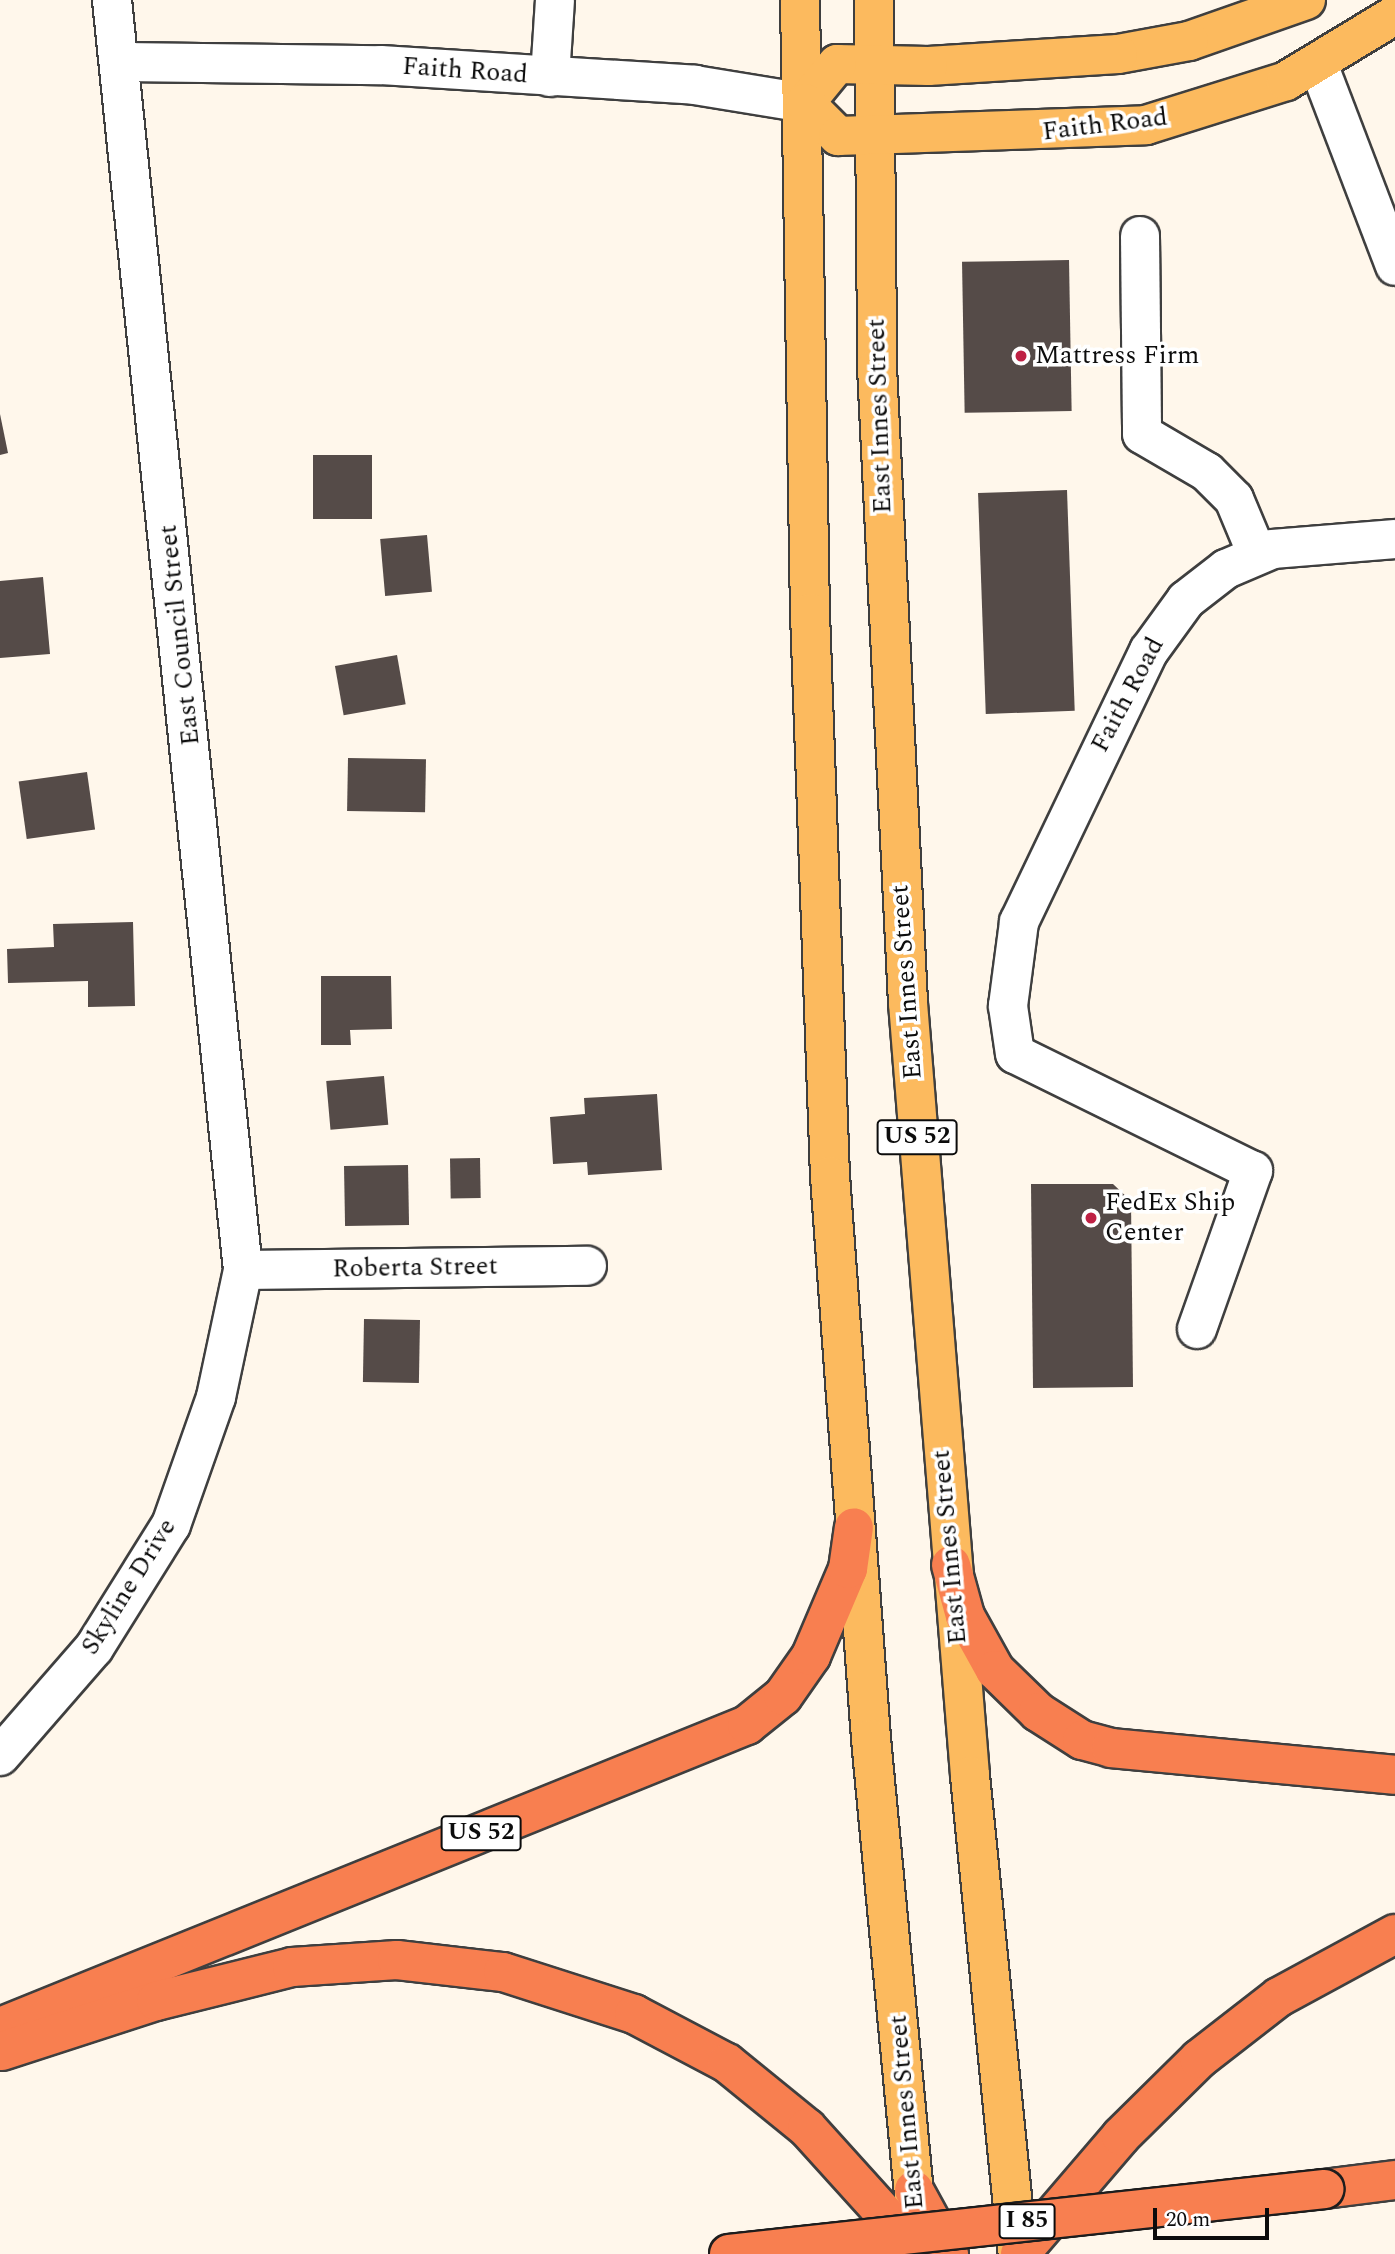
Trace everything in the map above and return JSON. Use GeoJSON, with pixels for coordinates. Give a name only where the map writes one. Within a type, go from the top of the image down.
{"type":"FeatureCollection","features":[{"type":"Feature","properties":{"kind":"highway","name":"US 52"},"geometry":{"type":"LineString","coordinates":[[0,2027],[747,1725],[783,1696],[811,1656],[848,1569],[854,1527]]}},
{"type":"Feature","properties":{"kind":"highway"},"geometry":{"type":"LineString","coordinates":[[951,1566],[965,1616],[996,1670],[1038,1712],[1082,1740],[1111,1748],[1395,1775]]}},
{"type":"Feature","properties":{"kind":"highway"},"geometry":{"type":"LineString","coordinates":[[1019,2254],[1121,2136],[1199,2059],[1279,1997],[1395,1934]]}},
{"type":"Feature","properties":{"kind":"highway"},"geometry":{"type":"LineString","coordinates":[[0,2052],[168,1997],[292,1967],[397,1960],[503,1972],[634,2014],[736,2070],[807,2128],[921,2254]]}},
{"type":"Feature","properties":{"kind":"highway","name":"I 85"},"geometry":{"type":"LineString","coordinates":[[729,2254],[1395,2180]]}},
{"type":"Feature","properties":{"kind":"highway"},"geometry":{"type":"LineString","coordinates":[[914,2190],[948,2254]]}},
{"type":"Feature","properties":{"kind":"highway","name":"US 52"},"geometry":{"type":"LineString","coordinates":[[996,2254],[1014,2205]]}},
{"type":"Feature","properties":{"kind":"main road","name":"East Innes Street"},"geometry":{"type":"LineString","coordinates":[[800,0],[805,103],[803,332],[820,965],[854,1527],[921,2254]]}},
{"type":"Feature","properties":{"kind":"main road","name":"East Innes Street"},"geometry":{"type":"LineString","coordinates":[[874,0],[873,138],[891,709],[951,1566],[1019,2254]]}},
{"type":"Feature","properties":{"kind":"main road"},"geometry":{"type":"LineString","coordinates":[[805,103],[837,64],[874,67],[1154,49],[1306,0]]}},
{"type":"Feature","properties":{"kind":"main road","name":"Faith Road"},"geometry":{"type":"LineString","coordinates":[[805,103],[838,136],[873,138],[1146,125],[1254,93],[1318,64],[1395,15]]}},
{"type":"Feature","properties":{"kind":"street","name":"East Council Street"},"geometry":{"type":"LineString","coordinates":[[112,0],[124,62],[243,1270]]}},
{"type":"Feature","properties":{"kind":"street"},"geometry":{"type":"LineString","coordinates":[[550,77],[555,0]]}},
{"type":"Feature","properties":{"kind":"street","name":"Faith Road"},"geometry":{"type":"LineString","coordinates":[[124,62],[315,62],[695,85],[805,103]]}},
{"type":"Feature","properties":{"kind":"street"},"geometry":{"type":"LineString","coordinates":[[1318,64],[1395,266]]}},
{"type":"Feature","properties":{"kind":"street"},"geometry":{"type":"LineString","coordinates":[[1140,236],[1142,434],[1208,472],[1234,499],[1257,554]]}},
{"type":"Feature","properties":{"kind":"street","name":"Faith Road"},"geometry":{"type":"LineString","coordinates":[[1197,1329],[1253,1171],[1015,1054],[1008,1006],[1012,953],[1027,900],[1153,644],[1196,590],[1257,554],[1311,541],[1395,539]]}},
{"type":"Feature","properties":{"kind":"street","name":"Roberta Street"},"geometry":{"type":"LineString","coordinates":[[243,1270],[587,1266]]}},
{"type":"Feature","properties":{"kind":"street","name":"Skyline Drive"},"geometry":{"type":"LineString","coordinates":[[0,1756],[94,1648],[171,1525],[216,1397],[243,1270]]}},
{"type":"Feature","properties":{"kind":"building"},"geometry":{"type":"Polygon","coordinates":[[[1069,260],[1072,411],[965,413],[962,262],[1069,260]]]}},
{"type":"Feature","properties":{"kind":"building"},"geometry":{"type":"Polygon","coordinates":[[[0,414],[8,453],[0,455],[0,414]]]}},
{"type":"Feature","properties":{"kind":"building"},"geometry":{"type":"Polygon","coordinates":[[[313,455],[372,455],[372,519],[313,519],[313,455]]]}},
{"type":"Feature","properties":{"kind":"building"},"geometry":{"type":"Polygon","coordinates":[[[1067,490],[1075,711],[986,714],[978,493],[1067,490]]]}},
{"type":"Feature","properties":{"kind":"building"},"geometry":{"type":"Polygon","coordinates":[[[427,535],[432,592],[385,596],[380,539],[427,535]]]}},
{"type":"Feature","properties":{"kind":"building"},"geometry":{"type":"Polygon","coordinates":[[[43,577],[50,654],[0,658],[0,581],[43,577]]]}},
{"type":"Feature","properties":{"kind":"building"},"geometry":{"type":"Polygon","coordinates":[[[397,655],[406,704],[344,715],[335,666],[397,655]]]}},
{"type":"Feature","properties":{"kind":"building"},"geometry":{"type":"Polygon","coordinates":[[[348,758],[426,759],[425,812],[347,811],[348,758]]]}},
{"type":"Feature","properties":{"kind":"building"},"geometry":{"type":"Polygon","coordinates":[[[87,772],[95,829],[27,839],[19,782],[87,772]]]}},
{"type":"Feature","properties":{"kind":"building"},"geometry":{"type":"Polygon","coordinates":[[[133,922],[135,1006],[88,1007],[88,981],[8,983],[7,949],[54,947],[53,924],[133,922]]]}},
{"type":"Feature","properties":{"kind":"building"},"geometry":{"type":"Polygon","coordinates":[[[321,976],[391,976],[392,1029],[350,1030],[351,1045],[321,1045],[321,976]]]}},
{"type":"Feature","properties":{"kind":"building"},"geometry":{"type":"Polygon","coordinates":[[[384,1076],[388,1125],[330,1130],[326,1081],[384,1076]]]}},
{"type":"Feature","properties":{"kind":"building"},"geometry":{"type":"Polygon","coordinates":[[[657,1094],[662,1170],[588,1175],[587,1162],[553,1164],[550,1117],[585,1114],[584,1098],[657,1094]]]}},
{"type":"Feature","properties":{"kind":"building"},"geometry":{"type":"Polygon","coordinates":[[[480,1158],[481,1198],[451,1199],[450,1159],[480,1158]]]}},
{"type":"Feature","properties":{"kind":"building"},"geometry":{"type":"Polygon","coordinates":[[[408,1165],[409,1225],[345,1226],[344,1166],[408,1165]]]}},
{"type":"Feature","properties":{"kind":"building"},"geometry":{"type":"Polygon","coordinates":[[[1031,1184],[1113,1184],[1131,1201],[1133,1387],[1033,1388],[1031,1184]]]}},
{"type":"Feature","properties":{"kind":"building"},"geometry":{"type":"Polygon","coordinates":[[[364,1319],[420,1320],[419,1383],[363,1382],[364,1319]]]}},
{"type":"Feature","properties":{"kind":"place","name":"Mattress Firm"},"geometry":{"type":"Point","coordinates":[1021,356]}},
{"type":"Feature","properties":{"kind":"place","name":"FedEx Ship Center"},"geometry":{"type":"Point","coordinates":[1091,1218]}}]}
